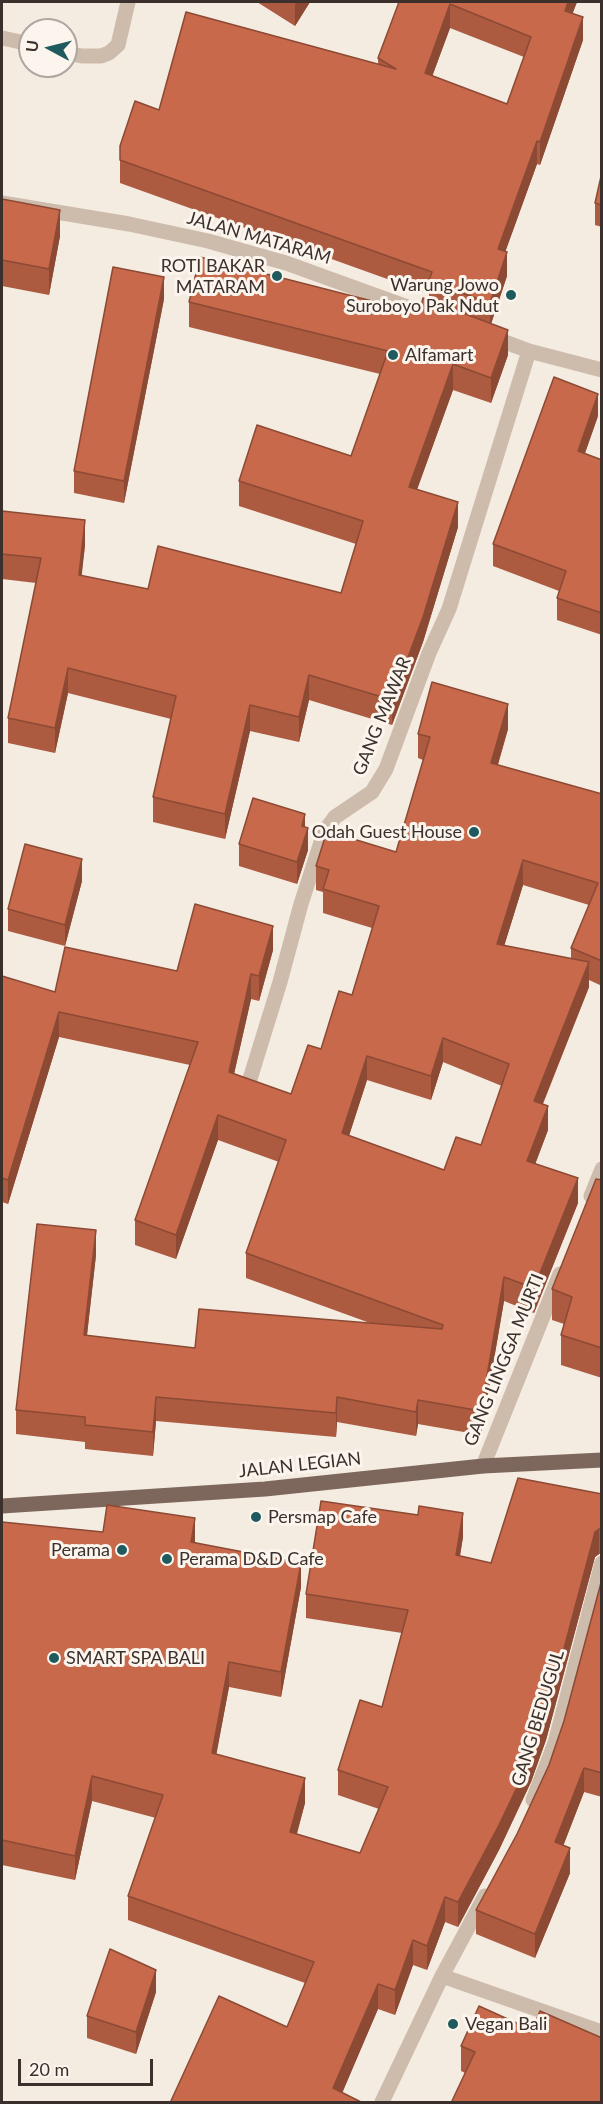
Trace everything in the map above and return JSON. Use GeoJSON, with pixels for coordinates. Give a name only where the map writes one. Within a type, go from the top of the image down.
{"type":"FeatureCollection","features":[{"type":"Feature","properties":{"kind":"main road","name":"JALAN LEGIAN"},"geometry":{"type":"LineString","coordinates":[[2,1506],[265,1490],[483,1466],[602,1460]]}},
{"type":"Feature","properties":{"kind":"street"},"geometry":{"type":"LineString","coordinates":[[78,54],[101,56],[109,53],[118,45],[128,2]]}},
{"type":"Feature","properties":{"kind":"street"},"geometry":{"type":"LineString","coordinates":[[2,38],[18,41]]}},
{"type":"Feature","properties":{"kind":"street","name":"JALAN MATARAM"},"geometry":{"type":"LineString","coordinates":[[2,203],[129,224],[208,241],[286,262],[452,323]]}},
{"type":"Feature","properties":{"kind":"street"},"geometry":{"type":"LineString","coordinates":[[474,331],[529,351],[602,370]]}},
{"type":"Feature","properties":{"kind":"street","name":"GANG MAWAR"},"geometry":{"type":"LineString","coordinates":[[250,1079],[324,834],[335,817],[372,792],[386,769],[429,653],[449,609],[529,351]]}},
{"type":"Feature","properties":{"kind":"street"},"geometry":{"type":"LineString","coordinates":[[584,1213],[602,1169]]}},
{"type":"Feature","properties":{"kind":"street","name":"GANG LINGGA MURTI"},"geometry":{"type":"LineString","coordinates":[[483,1466],[566,1257]]}},
{"type":"Feature","properties":{"kind":"street","name":"GANG BEDUGUL"},"geometry":{"type":"LineString","coordinates":[[526,1815],[540,1786],[555,1743],[602,1563]]}},
{"type":"Feature","properties":{"kind":"street"},"geometry":{"type":"LineString","coordinates":[[382,2103],[442,1976],[492,1884]]}},
{"type":"Feature","properties":{"kind":"street"},"geometry":{"type":"LineString","coordinates":[[442,1976],[602,2032]]}},
{"type":"Feature","properties":{"kind":"building"},"geometry":{"type":"Polygon","coordinates":[[[399,2],[568,2],[565,11],[583,17],[540,142],[537,141],[498,249],[507,252],[490,303],[429,281],[432,272],[120,160],[120,146],[135,101],[159,110],[186,12],[396,69],[378,58],[399,2]],[[450,4],[425,73],[507,104],[531,37],[450,4]]]}},
{"type":"Feature","properties":{"kind":"building"},"geometry":{"type":"Polygon","coordinates":[[[602,172],[602,205],[595,203],[602,172]]]}},
{"type":"Feature","properties":{"kind":"building"},"geometry":{"type":"Polygon","coordinates":[[[2,199],[60,210],[49,269],[2,260],[2,199]]]}},
{"type":"Feature","properties":{"kind":"building"},"geometry":{"type":"Polygon","coordinates":[[[200,257],[419,313],[423,298],[508,330],[491,378],[453,364],[409,487],[458,502],[423,617],[392,700],[309,675],[299,717],[250,705],[225,814],[153,797],[176,696],[68,668],[55,728],[8,718],[41,558],[2,554],[2,511],[85,520],[79,575],[148,589],[158,546],[341,593],[363,521],[239,481],[257,425],[351,456],[388,351],[189,302],[200,257]]]}},
{"type":"Feature","properties":{"kind":"building"},"geometry":{"type":"Polygon","coordinates":[[[113,267],[164,277],[124,481],[74,471],[113,267]]]}},
{"type":"Feature","properties":{"kind":"building"},"geometry":{"type":"Polygon","coordinates":[[[554,377],[598,394],[578,451],[602,460],[602,613],[557,598],[566,571],[493,544],[554,377]]]}},
{"type":"Feature","properties":{"kind":"building"},"geometry":{"type":"Polygon","coordinates":[[[432,682],[508,704],[491,763],[602,794],[602,961],[571,948],[598,883],[523,860],[497,944],[589,962],[534,1101],[548,1106],[527,1161],[578,1178],[534,1288],[504,1277],[481,1411],[418,1400],[416,1412],[337,1397],[336,1413],[156,1397],[153,1432],[85,1425],[85,1417],[16,1410],[37,1224],[96,1230],[84,1335],[195,1348],[199,1309],[442,1329],[443,1325],[246,1253],[286,1140],[218,1115],[176,1235],[135,1220],[198,1042],[59,1012],[8,1180],[2,1178],[2,976],[55,992],[65,947],[177,971],[195,904],[273,926],[259,976],[251,974],[229,1072],[291,1094],[308,1045],[321,1049],[339,991],[352,995],[379,906],[323,889],[329,870],[316,866],[327,831],[396,852],[430,737],[418,734],[432,682]],[[443,1038],[431,1076],[367,1056],[342,1133],[444,1170],[456,1137],[481,1145],[509,1064],[443,1038]]]}},
{"type":"Feature","properties":{"kind":"building"},"geometry":{"type":"Polygon","coordinates":[[[253,798],[305,814],[302,826],[308,828],[297,862],[239,844],[253,798]]]}},
{"type":"Feature","properties":{"kind":"building"},"geometry":{"type":"Polygon","coordinates":[[[25,844],[82,859],[65,925],[8,909],[25,844]]]}},
{"type":"Feature","properties":{"kind":"building"},"geometry":{"type":"Polygon","coordinates":[[[596,1179],[602,1180],[602,1348],[561,1335],[572,1297],[552,1289],[596,1179]]]}},
{"type":"Feature","properties":{"kind":"building"},"geometry":{"type":"Polygon","coordinates":[[[518,1478],[602,1494],[602,1529],[595,1532],[546,1716],[531,1758],[499,1825],[458,1902],[445,1897],[427,1946],[413,1940],[395,1990],[378,1984],[333,2088],[363,2103],[170,2103],[219,1996],[287,2027],[314,1962],[128,1896],[163,1795],[92,1776],[75,1856],[2,1840],[2,1522],[103,1532],[107,1505],[195,1518],[191,1542],[301,1563],[281,1672],[229,1662],[212,1753],[305,1778],[290,1832],[360,1853],[388,1787],[338,1770],[360,1700],[382,1707],[408,1610],[306,1594],[321,1501],[418,1515],[419,1506],[463,1513],[456,1555],[491,1563],[518,1478]]]}},
{"type":"Feature","properties":{"kind":"building"},"geometry":{"type":"Polygon","coordinates":[[[602,1579],[602,1773],[584,1768],[555,1842],[570,1848],[535,1934],[476,1910],[517,1834],[549,1765],[564,1721],[602,1579]]]}},
{"type":"Feature","properties":{"kind":"building"},"geometry":{"type":"Polygon","coordinates":[[[110,1949],[156,1970],[136,2032],[87,2016],[110,1949]]]}},
{"type":"Feature","properties":{"kind":"building"},"geometry":{"type":"Polygon","coordinates":[[[479,2006],[532,2030],[540,2011],[602,2038],[602,2103],[451,2103],[475,2052],[461,2046],[479,2006]]]}},
{"type":"Feature","properties":{"kind":"place","name":"ROTI BAKAR MATARAM"},"geometry":{"type":"Point","coordinates":[277,276]}},
{"type":"Feature","properties":{"kind":"place","name":"Warung Jowo Suroboyo Pak Ndut"},"geometry":{"type":"Point","coordinates":[511,295]}},
{"type":"Feature","properties":{"kind":"place","name":"Alfamart"},"geometry":{"type":"Point","coordinates":[393,355]}},
{"type":"Feature","properties":{"kind":"place","name":"Odah Guest House"},"geometry":{"type":"Point","coordinates":[474,832]}},
{"type":"Feature","properties":{"kind":"place","name":"Persmap Cafe"},"geometry":{"type":"Point","coordinates":[256,1517]}},
{"type":"Feature","properties":{"kind":"place","name":"Perama"},"geometry":{"type":"Point","coordinates":[122,1550]}},
{"type":"Feature","properties":{"kind":"place","name":"Perama D&D Cafe"},"geometry":{"type":"Point","coordinates":[167,1559]}},
{"type":"Feature","properties":{"kind":"place","name":"SMART SPA BALI"},"geometry":{"type":"Point","coordinates":[54,1658]}},
{"type":"Feature","properties":{"kind":"place","name":"Vegan Bali"},"geometry":{"type":"Point","coordinates":[453,2024]}}]}
